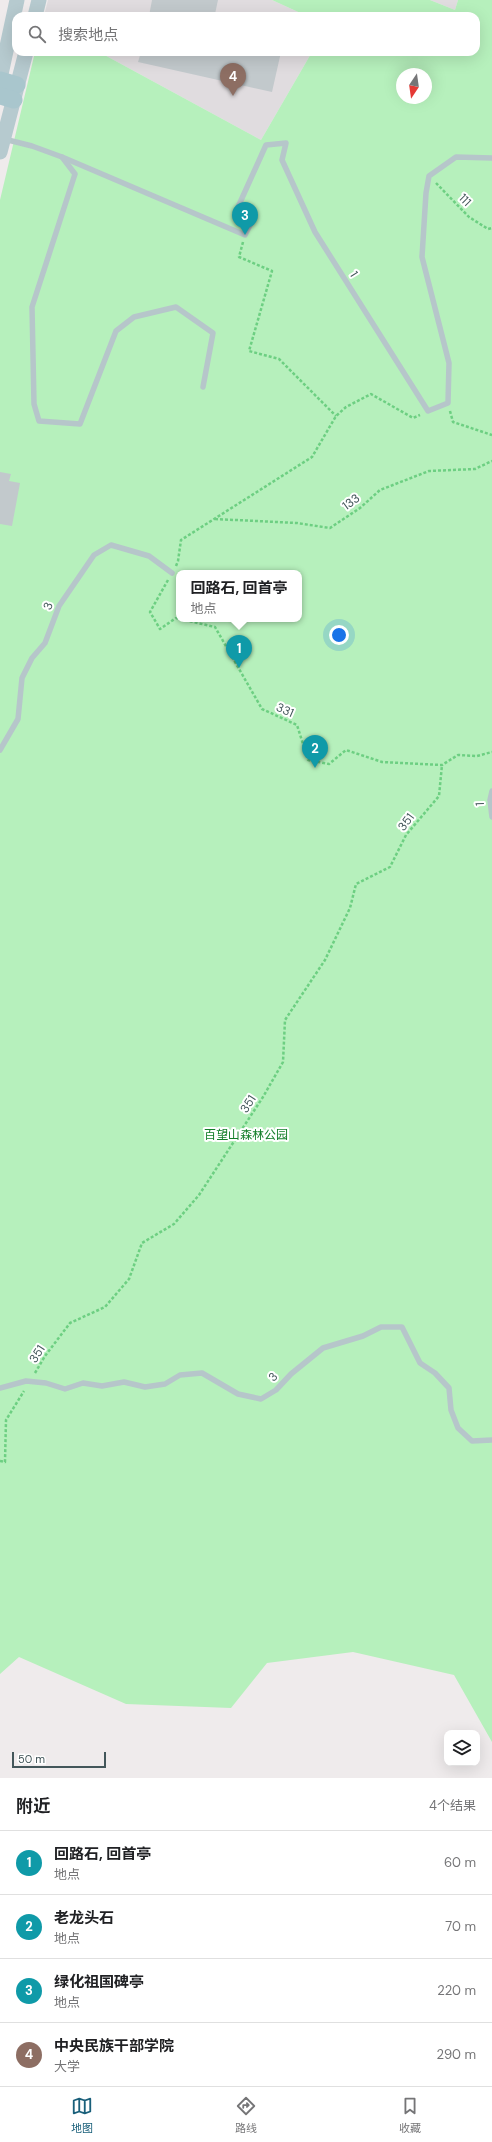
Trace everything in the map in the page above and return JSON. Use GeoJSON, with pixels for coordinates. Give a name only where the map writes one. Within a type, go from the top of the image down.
{"type":"FeatureCollection","features":[{"type":"Feature","properties":{"kind":"main road"},"geometry":{"type":"LineString","coordinates":[[14,12],[17,0]]}},
{"type":"Feature","properties":{"kind":"main road"},"geometry":{"type":"LineString","coordinates":[[36,12],[39,0]]}},
{"type":"Feature","properties":{"kind":"main road"},"geometry":{"type":"LineString","coordinates":[[10,94],[0,80],[12,24]]}},
{"type":"Feature","properties":{"kind":"main road"},"geometry":{"type":"LineString","coordinates":[[2,145],[10,94],[24,56]]}},
{"type":"Feature","properties":{"kind":"lane","name":"1"},"geometry":{"type":"LineString","coordinates":[[245,235],[254,217],[238,207],[266,146],[286,143],[282,160],[315,232],[428,411]]}},
{"type":"Feature","properties":{"kind":"lane"},"geometry":{"type":"LineString","coordinates":[[2,145],[32,146],[62,157],[245,235]]}},
{"type":"Feature","properties":{"kind":"lane"},"geometry":{"type":"LineString","coordinates":[[62,157],[75,174],[32,307],[34,404],[39,421],[80,424],[116,330],[134,317],[176,307],[213,333],[203,387]]}},
{"type":"Feature","properties":{"kind":"lane"},"geometry":{"type":"LineString","coordinates":[[428,411],[448,403],[450,363],[422,256],[426,193],[429,176],[456,158],[492,158]]}},
{"type":"Feature","properties":{"kind":"lane","name":"3"},"geometry":{"type":"LineString","coordinates":[[0,750],[18,719],[22,678],[32,658],[45,643],[59,606],[94,555],[111,545],[149,556],[172,573]]}},
{"type":"Feature","properties":{"kind":"lane","name":"1"},"geometry":{"type":"LineString","coordinates":[[492,790],[490,800],[492,817]]}},
{"type":"Feature","properties":{"kind":"lane","name":"3"},"geometry":{"type":"LineString","coordinates":[[0,1388],[30,1382],[46,1383],[65,1389],[83,1383],[102,1386],[124,1382],[145,1387],[165,1384],[180,1375],[202,1373],[238,1394],[261,1399],[276,1390],[291,1374],[323,1348],[363,1336],[381,1327],[402,1326],[420,1363],[435,1373],[449,1388],[451,1410],[458,1428],[472,1441],[492,1440]]}},
{"type":"Feature","properties":{"kind":"path","name":"111"},"geometry":{"type":"LineString","coordinates":[[429,176],[469,217],[488,229],[492,228]]}},
{"type":"Feature","properties":{"kind":"path"},"geometry":{"type":"LineString","coordinates":[[245,235],[239,257],[272,270],[249,352],[279,359],[336,416]]}},
{"type":"Feature","properties":{"kind":"path"},"geometry":{"type":"LineString","coordinates":[[172,573],[178,561],[180,540],[312,456],[336,416],[346,407],[371,394],[413,418],[428,411]]}},
{"type":"Feature","properties":{"kind":"path"},"geometry":{"type":"LineString","coordinates":[[448,403],[454,422],[492,435]]}},
{"type":"Feature","properties":{"kind":"path","name":"133"},"geometry":{"type":"LineString","coordinates":[[215,518],[330,528],[360,508],[380,490],[429,471],[475,469],[492,461]]}},
{"type":"Feature","properties":{"kind":"path","name":"331"},"geometry":{"type":"LineString","coordinates":[[172,573],[150,612],[160,629],[176,618]]}},
{"type":"Feature","properties":{"kind":"path","name":"331"},"geometry":{"type":"LineString","coordinates":[[192,622],[215,627],[262,710],[297,725],[308,760],[329,764],[346,750],[382,762],[442,765]]}},
{"type":"Feature","properties":{"kind":"path"},"geometry":{"type":"LineString","coordinates":[[442,765],[458,755],[477,756],[492,752]]}},
{"type":"Feature","properties":{"kind":"path","name":"351"},"geometry":{"type":"LineString","coordinates":[[0,1461],[5,1462],[6,1420],[45,1356],[70,1323],[105,1307],[129,1279],[142,1243],[174,1224],[199,1195],[262,1097],[283,1062],[284,1020],[325,960],[350,908],[356,884],[390,867],[406,834],[439,796],[442,765]]}},
{"type":"Feature","properties":{"kind":"shaded area"},"geometry":{"type":"Polygon","coordinates":[[[48,0],[272,0],[298,12],[45,12],[48,0]]]}},
{"type":"Feature","properties":{"kind":"shaded area"},"geometry":{"type":"Polygon","coordinates":[[[430,0],[458,0],[455,10],[430,0]]]}},
{"type":"Feature","properties":{"kind":"shaded area"},"geometry":{"type":"Polygon","coordinates":[[[106,56],[310,56],[261,140],[106,56]]]}},
{"type":"Feature","properties":{"kind":"green space","name":"百望山森林公园"},"geometry":{"type":"Polygon","coordinates":[[[272,0],[430,0],[455,10],[458,0],[492,0],[492,1742],[454,1675],[353,1652],[267,1663],[231,1708],[126,1704],[19,1657],[0,1674],[0,200],[34,56],[106,56],[261,140],[310,56],[480,56],[480,12],[298,12],[272,0]]]}},
{"type":"Feature","properties":{"kind":"building"},"geometry":{"type":"Polygon","coordinates":[[[152,0],[218,0],[215,12],[150,12],[152,0]]]}},
{"type":"Feature","properties":{"kind":"building"},"geometry":{"type":"Polygon","coordinates":[[[140,56],[280,56],[272,92],[138,62],[140,56]]]}},
{"type":"Feature","properties":{"kind":"building"},"geometry":{"type":"Polygon","coordinates":[[[0,472],[11,474],[9,481],[20,483],[12,526],[0,524],[0,472]]]}},
{"type":"Feature","properties":{"kind":"place","name":"中央民族干部学院"},"geometry":{"type":"Point","coordinates":[233,96]}},
{"type":"Feature","properties":{"kind":"place","name":"绿化祖国碑亭"},"geometry":{"type":"Point","coordinates":[245,235]}},
{"type":"Feature","properties":{"kind":"place","name":"回路石, 回首亭"},"geometry":{"type":"Point","coordinates":[239,668]}},
{"type":"Feature","properties":{"kind":"place","name":"老龙头石"},"geometry":{"type":"Point","coordinates":[315,768]}}]}
